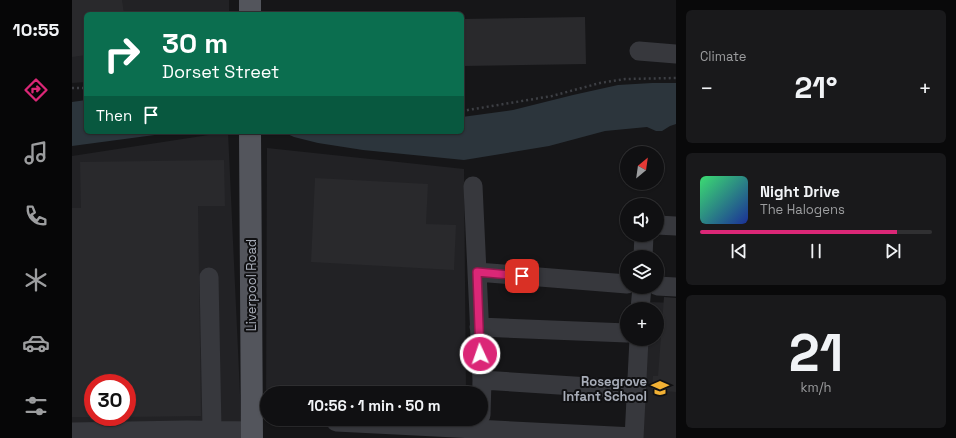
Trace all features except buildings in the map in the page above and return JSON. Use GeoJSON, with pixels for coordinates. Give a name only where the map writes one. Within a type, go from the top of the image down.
{"type":"FeatureCollection","features":[{"type":"Feature","properties":{"kind":"main road"},"geometry":{"type":"LineString","coordinates":[[250,0],[250,12]]}},
{"type":"Feature","properties":{"kind":"main road","name":"Liverpool Road"},"geometry":{"type":"LineString","coordinates":[[250,139],[252,434]]}},
{"type":"Feature","properties":{"kind":"street"},"geometry":{"type":"LineString","coordinates":[[639,51],[676,54]]}},
{"type":"Feature","properties":{"kind":"street"},"geometry":{"type":"LineString","coordinates":[[473,186],[482,386]]}},
{"type":"Feature","properties":{"kind":"street"},"geometry":{"type":"LineString","coordinates":[[664,226],[676,226]]}},
{"type":"Feature","properties":{"kind":"street"},"geometry":{"type":"LineString","coordinates":[[477,272],[620,283]]}},
{"type":"Feature","properties":{"kind":"street"},"geometry":{"type":"LineString","coordinates":[[209,277],[212,430]]}},
{"type":"Feature","properties":{"kind":"street"},"geometry":{"type":"LineString","coordinates":[[664,286],[676,287]]}},
{"type":"Feature","properties":{"kind":"street"},"geometry":{"type":"LineString","coordinates":[[479,327],[620,333]]}},
{"type":"Feature","properties":{"kind":"street"},"geometry":{"type":"LineString","coordinates":[[488,426],[634,438],[639,346]]}},
{"type":"Feature","properties":{"kind":"street"},"geometry":{"type":"LineString","coordinates":[[482,380],[636,390]]}},
{"type":"Feature","properties":{"kind":"street"},"geometry":{"type":"LineString","coordinates":[[72,432],[212,430],[252,434]]}},
{"type":"Feature","properties":{"kind":"path"},"geometry":{"type":"LineString","coordinates":[[464,111],[552,96],[600,83],[625,79],[676,78]]}},
{"type":"Feature","properties":{"kind":"path"},"geometry":{"type":"LineString","coordinates":[[72,88],[84,88]]}},
{"type":"Feature","properties":{"kind":"shaded area"},"geometry":{"type":"Polygon","coordinates":[[[72,0],[229,0],[229,12],[84,12],[84,82],[72,83],[72,0]]]}},
{"type":"Feature","properties":{"kind":"shaded area"},"geometry":{"type":"Polygon","coordinates":[[[676,83],[676,124],[662,131],[656,131],[647,127],[605,131],[549,146],[464,160],[363,150],[318,143],[287,134],[464,134],[464,117],[513,110],[618,85],[676,83]]]}},
{"type":"Feature","properties":{"kind":"shaded area"},"geometry":{"type":"Polygon","coordinates":[[[84,100],[84,134],[162,134],[72,146],[72,102],[84,100]]]}},
{"type":"Feature","properties":{"kind":"shaded area"},"geometry":{"type":"Polygon","coordinates":[[[215,134],[228,134],[241,438],[72,438],[72,156],[215,134]]]}},
{"type":"Feature","properties":{"kind":"shaded area"},"geometry":{"type":"Polygon","coordinates":[[[267,148],[464,169],[466,386],[266,386],[267,148]]]}},
{"type":"Feature","properties":{"kind":"shaded area","name":"Rosegrove Infant School"},"geometry":{"type":"Polygon","coordinates":[[[664,303],[676,303],[676,438],[642,438],[647,346],[664,346],[664,303]]]}},
{"type":"Feature","properties":{"kind":"place","name":"Rosegrove Infant School"},"geometry":{"type":"Point","coordinates":[660,388]}},
{"type":"Feature","properties":{"kind":"route"},"geometry":{"type":"LineString","coordinates":[[480,354],[477,272],[522,276]]}}]}
